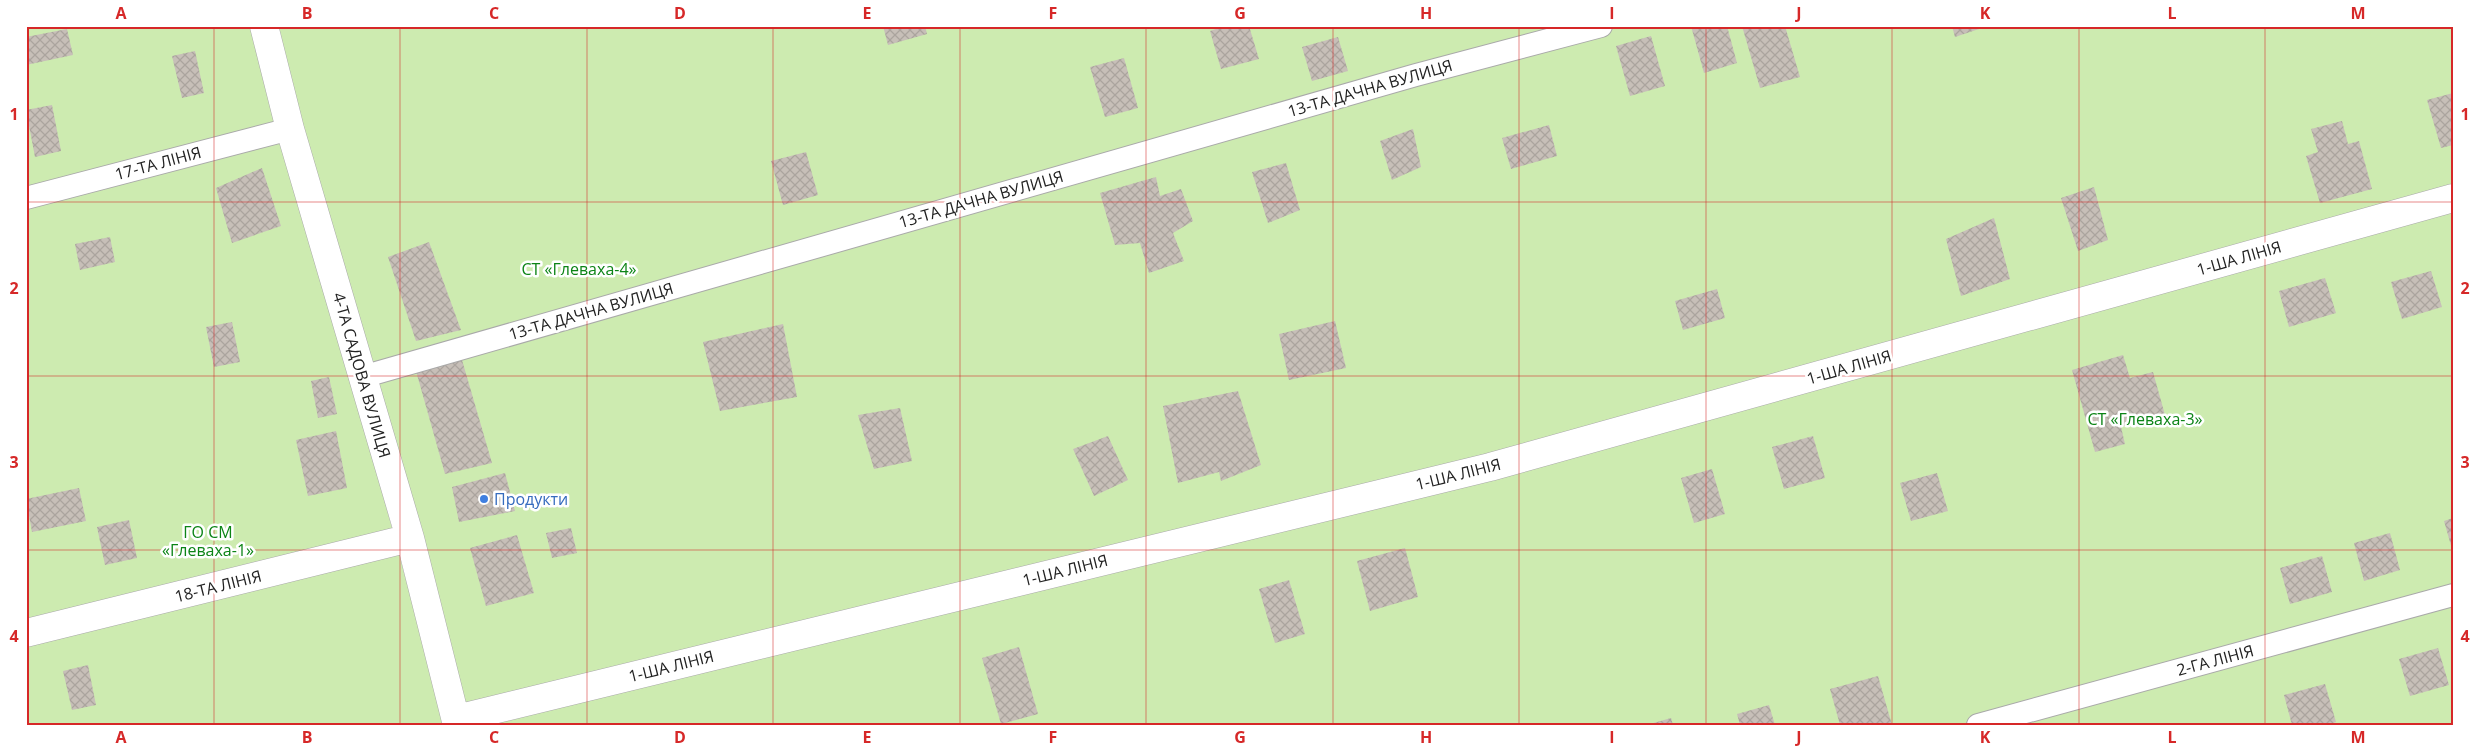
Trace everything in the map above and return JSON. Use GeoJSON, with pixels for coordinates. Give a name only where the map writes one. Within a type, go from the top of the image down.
{"type":"FeatureCollection","features":[{"type":"Feature","properties":{"kind":"street","name":"4-ТА САДОВА ВУЛИЦЯ"},"geometry":{"type":"LineString","coordinates":[[264,26],[290,129],[410,538],[456,722]]}},
{"type":"Feature","properties":{"kind":"street","name":"1-ША ЛІНІЯ"},"geometry":{"type":"LineString","coordinates":[[456,722],[1490,467],[2453,198]]}},
{"type":"Feature","properties":{"kind":"street","name":"18-ТА ЛІНІЯ"},"geometry":{"type":"LineString","coordinates":[[26,633],[410,538]]}},
{"type":"Feature","properties":{"kind":"lane","name":"13-ТА ДАЧНА ВУЛИЦЯ"},"geometry":{"type":"LineString","coordinates":[[362,376],[1416,75],[1601,26]]}},
{"type":"Feature","properties":{"kind":"lane","name":"17-ТА ЛІНІЯ"},"geometry":{"type":"LineString","coordinates":[[26,198],[290,129]]}},
{"type":"Feature","properties":{"kind":"lane","name":"2-ГА ЛІНІЯ"},"geometry":{"type":"LineString","coordinates":[[1978,725],[2453,596]]}},
{"type":"Feature","properties":{"kind":"green space","name":"ГО СМ «Глеваха-1»"},"geometry":{"type":"Polygon","coordinates":[[[26,26],[257,26],[445,725],[26,725],[26,26]]]}},
{"type":"Feature","properties":{"kind":"green space","name":"СТ «Глеваха-3»"},"geometry":{"type":"Polygon","coordinates":[[[264,26],[2453,26],[2453,725],[449,725],[264,26]]]}},
{"type":"Feature","properties":{"kind":"building"},"geometry":{"type":"Polygon","coordinates":[[[883,26],[925,26],[927,34],[888,45],[883,26]]]}},
{"type":"Feature","properties":{"kind":"building"},"geometry":{"type":"Polygon","coordinates":[[[1225,26],[1249,26],[1259,59],[1221,69],[1210,31],[1225,26]]]}},
{"type":"Feature","properties":{"kind":"building"},"geometry":{"type":"Polygon","coordinates":[[[1691,26],[1727,26],[1737,63],[1704,73],[1691,26]]]}},
{"type":"Feature","properties":{"kind":"building"},"geometry":{"type":"Polygon","coordinates":[[[1742,26],[1785,26],[1800,77],[1760,88],[1742,26]]]}},
{"type":"Feature","properties":{"kind":"building"},"geometry":{"type":"Polygon","coordinates":[[[1952,26],[1985,26],[1985,27],[1955,37],[1952,26]]]}},
{"type":"Feature","properties":{"kind":"building"},"geometry":{"type":"Polygon","coordinates":[[[67,29],[73,55],[26,65],[26,37],[67,29]]]}},
{"type":"Feature","properties":{"kind":"building"},"geometry":{"type":"Polygon","coordinates":[[[1651,36],[1665,86],[1630,96],[1616,46],[1651,36]]]}},
{"type":"Feature","properties":{"kind":"building"},"geometry":{"type":"Polygon","coordinates":[[[1338,37],[1348,71],[1312,81],[1302,47],[1338,37]]]}},
{"type":"Feature","properties":{"kind":"building"},"geometry":{"type":"Polygon","coordinates":[[[195,51],[204,93],[182,98],[172,56],[195,51]]]}},
{"type":"Feature","properties":{"kind":"building"},"geometry":{"type":"Polygon","coordinates":[[[1124,58],[1138,108],[1105,117],[1090,67],[1124,58]]]}},
{"type":"Feature","properties":{"kind":"building"},"geometry":{"type":"Polygon","coordinates":[[[2453,93],[2453,145],[2441,148],[2427,100],[2453,93]]]}},
{"type":"Feature","properties":{"kind":"building"},"geometry":{"type":"Polygon","coordinates":[[[52,105],[61,151],[35,157],[26,110],[52,105]]]}},
{"type":"Feature","properties":{"kind":"building"},"geometry":{"type":"Polygon","coordinates":[[[2342,121],[2348,144],[2359,141],[2372,189],[2320,203],[2306,156],[2318,152],[2311,129],[2342,121]]]}},
{"type":"Feature","properties":{"kind":"building"},"geometry":{"type":"Polygon","coordinates":[[[1549,125],[1557,156],[1511,169],[1502,138],[1549,125]]]}},
{"type":"Feature","properties":{"kind":"building"},"geometry":{"type":"Polygon","coordinates":[[[1413,129],[1421,167],[1392,180],[1380,141],[1413,129]]]}},
{"type":"Feature","properties":{"kind":"building"},"geometry":{"type":"Polygon","coordinates":[[[806,152],[818,195],[783,205],[771,161],[806,152]]]}},
{"type":"Feature","properties":{"kind":"building"},"geometry":{"type":"Polygon","coordinates":[[[1286,163],[1300,210],[1268,223],[1252,172],[1286,163]]]}},
{"type":"Feature","properties":{"kind":"building"},"geometry":{"type":"Polygon","coordinates":[[[262,168],[281,226],[232,243],[216,188],[262,168]]]}},
{"type":"Feature","properties":{"kind":"building"},"geometry":{"type":"Polygon","coordinates":[[[1156,177],[1160,196],[1181,189],[1193,221],[1173,233],[1184,261],[1149,273],[1140,243],[1115,245],[1100,193],[1156,177]]]}},
{"type":"Feature","properties":{"kind":"building"},"geometry":{"type":"Polygon","coordinates":[[[2094,187],[2108,240],[2078,251],[2061,198],[2094,187]]]}},
{"type":"Feature","properties":{"kind":"building"},"geometry":{"type":"Polygon","coordinates":[[[1994,218],[2010,279],[1961,296],[1946,239],[1994,218]]]}},
{"type":"Feature","properties":{"kind":"building"},"geometry":{"type":"Polygon","coordinates":[[[110,237],[115,262],[80,270],[75,244],[110,237]]]}},
{"type":"Feature","properties":{"kind":"building"},"geometry":{"type":"Polygon","coordinates":[[[429,242],[461,330],[416,341],[388,257],[429,242]]]}},
{"type":"Feature","properties":{"kind":"building"},"geometry":{"type":"Polygon","coordinates":[[[2431,271],[2442,307],[2402,319],[2391,282],[2431,271]]]}},
{"type":"Feature","properties":{"kind":"building"},"geometry":{"type":"Polygon","coordinates":[[[2325,278],[2336,313],[2289,327],[2279,291],[2325,278]]]}},
{"type":"Feature","properties":{"kind":"building"},"geometry":{"type":"Polygon","coordinates":[[[1717,289],[1725,318],[1683,330],[1675,301],[1717,289]]]}},
{"type":"Feature","properties":{"kind":"building"},"geometry":{"type":"Polygon","coordinates":[[[1335,321],[1346,368],[1289,380],[1279,334],[1335,321]]]}},
{"type":"Feature","properties":{"kind":"building"},"geometry":{"type":"Polygon","coordinates":[[[232,322],[240,362],[214,367],[206,327],[232,322]]]}},
{"type":"Feature","properties":{"kind":"building"},"geometry":{"type":"Polygon","coordinates":[[[783,324],[797,397],[720,411],[703,342],[783,324]]]}},
{"type":"Feature","properties":{"kind":"building"},"geometry":{"type":"Polygon","coordinates":[[[2123,355],[2130,378],[2153,372],[2165,415],[2121,427],[2125,444],[2095,452],[2072,370],[2123,355]]]}},
{"type":"Feature","properties":{"kind":"building"},"geometry":{"type":"Polygon","coordinates":[[[462,360],[492,463],[445,474],[416,371],[462,360]]]}},
{"type":"Feature","properties":{"kind":"building"},"geometry":{"type":"Polygon","coordinates":[[[329,377],[337,414],[318,418],[311,381],[329,377]]]}},
{"type":"Feature","properties":{"kind":"building"},"geometry":{"type":"Polygon","coordinates":[[[1238,391],[1261,465],[1221,481],[1219,472],[1178,483],[1163,406],[1238,391]]]}},
{"type":"Feature","properties":{"kind":"building"},"geometry":{"type":"Polygon","coordinates":[[[900,408],[912,461],[874,469],[858,415],[900,408]]]}},
{"type":"Feature","properties":{"kind":"building"},"geometry":{"type":"Polygon","coordinates":[[[336,431],[347,488],[308,496],[296,440],[336,431]]]}},
{"type":"Feature","properties":{"kind":"building"},"geometry":{"type":"Polygon","coordinates":[[[1108,436],[1128,480],[1094,496],[1073,449],[1108,436]]]}},
{"type":"Feature","properties":{"kind":"building"},"geometry":{"type":"Polygon","coordinates":[[[1813,436],[1825,478],[1784,489],[1772,447],[1813,436]]]}},
{"type":"Feature","properties":{"kind":"building"},"geometry":{"type":"Polygon","coordinates":[[[1712,469],[1725,514],[1694,523],[1681,478],[1712,469]]]}},
{"type":"Feature","properties":{"kind":"building","name":"Продукти"},"geometry":{"type":"Polygon","coordinates":[[[505,473],[515,511],[459,522],[452,487],[505,473]]]}},
{"type":"Feature","properties":{"kind":"building"},"geometry":{"type":"Polygon","coordinates":[[[1937,473],[1948,511],[1911,521],[1900,483],[1937,473]]]}},
{"type":"Feature","properties":{"kind":"building"},"geometry":{"type":"Polygon","coordinates":[[[79,488],[86,521],[32,532],[26,499],[79,488]]]}},
{"type":"Feature","properties":{"kind":"building"},"geometry":{"type":"Polygon","coordinates":[[[2453,518],[2453,549],[2452,549],[2444,521],[2453,518]]]}},
{"type":"Feature","properties":{"kind":"building"},"geometry":{"type":"Polygon","coordinates":[[[129,520],[137,558],[105,565],[97,527],[129,520]]]}},
{"type":"Feature","properties":{"kind":"building"},"geometry":{"type":"Polygon","coordinates":[[[571,528],[577,553],[552,558],[546,533],[571,528]]]}},
{"type":"Feature","properties":{"kind":"building"},"geometry":{"type":"Polygon","coordinates":[[[2390,533],[2400,570],[2364,581],[2354,543],[2390,533]]]}},
{"type":"Feature","properties":{"kind":"building"},"geometry":{"type":"Polygon","coordinates":[[[517,535],[534,593],[486,606],[470,548],[517,535]]]}},
{"type":"Feature","properties":{"kind":"building"},"geometry":{"type":"Polygon","coordinates":[[[1405,548],[1418,597],[1370,611],[1357,561],[1405,548]]]}},
{"type":"Feature","properties":{"kind":"building"},"geometry":{"type":"Polygon","coordinates":[[[2322,556],[2332,592],[2290,604],[2280,568],[2322,556]]]}},
{"type":"Feature","properties":{"kind":"building"},"geometry":{"type":"Polygon","coordinates":[[[1289,580],[1305,634],[1275,643],[1259,589],[1289,580]]]}},
{"type":"Feature","properties":{"kind":"building"},"geometry":{"type":"Polygon","coordinates":[[[1019,647],[1038,714],[1001,724],[982,658],[1019,647]]]}},
{"type":"Feature","properties":{"kind":"building"},"geometry":{"type":"Polygon","coordinates":[[[2438,648],[2449,685],[2410,696],[2399,659],[2438,648]]]}},
{"type":"Feature","properties":{"kind":"building"},"geometry":{"type":"Polygon","coordinates":[[[88,665],[96,705],[72,710],[63,671],[88,665]]]}},
{"type":"Feature","properties":{"kind":"building"},"geometry":{"type":"Polygon","coordinates":[[[1878,676],[1892,725],[1840,725],[1830,689],[1878,676]]]}},
{"type":"Feature","properties":{"kind":"building"},"geometry":{"type":"Polygon","coordinates":[[[2325,684],[2336,722],[2327,725],[2292,725],[2284,695],[2325,684]]]}},
{"type":"Feature","properties":{"kind":"building"},"geometry":{"type":"Polygon","coordinates":[[[1769,705],[1775,725],[1740,725],[1737,714],[1769,705]]]}},
{"type":"Feature","properties":{"kind":"building"},"geometry":{"type":"Polygon","coordinates":[[[1671,718],[1673,725],[1650,725],[1650,724],[1671,718]]]}},
{"type":"Feature","properties":{"kind":"place","name":"Продукти"},"geometry":{"type":"Point","coordinates":[484,499]}},
{"type":"Feature","properties":{"kind":"park label","name":"СТ «Глеваха-4»"},"geometry":{"type":"Point","coordinates":[579,269]}}]}
